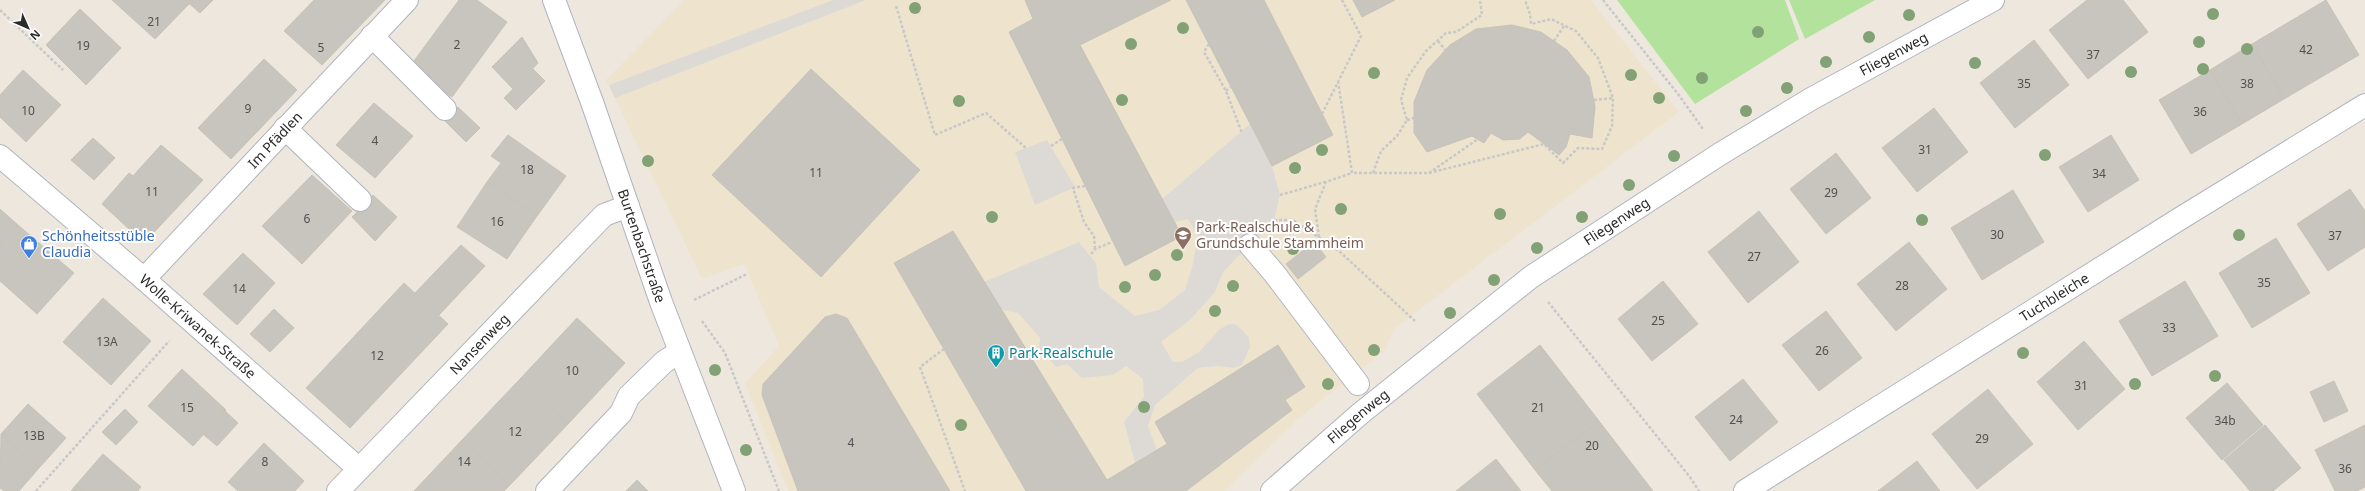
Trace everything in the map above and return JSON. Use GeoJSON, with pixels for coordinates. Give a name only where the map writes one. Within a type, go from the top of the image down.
{"type":"FeatureCollection","features":[{"type":"Feature","properties":{"kind":"street","name":"Im Pfädlen"},"geometry":{"type":"LineString","coordinates":[[144,279],[407,0]]}},
{"type":"Feature","properties":{"kind":"street","name":"Burtenbachstraße"},"geometry":{"type":"LineString","coordinates":[[554,0],[679,352],[734,491]]}},
{"type":"Feature","properties":{"kind":"street","name":"Fliegenweg"},"geometry":{"type":"LineString","coordinates":[[1272,491],[1361,413],[1531,277],[1720,154],[1811,99],[1993,0]]}},
{"type":"Feature","properties":{"kind":"street"},"geometry":{"type":"LineString","coordinates":[[372,36],[445,109]]}},
{"type":"Feature","properties":{"kind":"street","name":"Tuchbleiche"},"geometry":{"type":"LineString","coordinates":[[1745,491],[2181,218],[2365,105]]}},
{"type":"Feature","properties":{"kind":"street"},"geometry":{"type":"LineString","coordinates":[[285,128],[360,200]]}},
{"type":"Feature","properties":{"kind":"street","name":"Wolle-Kriwanek-Straße"},"geometry":{"type":"LineString","coordinates":[[0,156],[144,279],[188,320],[358,468]]}},
{"type":"Feature","properties":{"kind":"street","name":"Nansenweg"},"geometry":{"type":"LineString","coordinates":[[338,491],[358,468],[604,215],[628,206]]}},
{"type":"Feature","properties":{"kind":"street"},"geometry":{"type":"LineString","coordinates":[[1250,245],[1358,384]]}},
{"type":"Feature","properties":{"kind":"street"},"geometry":{"type":"LineString","coordinates":[[547,491],[621,413],[629,396],[664,362],[679,352]]}},
{"type":"Feature","properties":{"kind":"path"},"geometry":{"type":"LineString","coordinates":[[1322,114],[1361,36],[1342,0]]}},
{"type":"Feature","properties":{"kind":"path"},"geometry":{"type":"LineString","coordinates":[[1407,120],[1401,100],[1407,78],[1426,51],[1446,33],[1456,32],[1482,15],[1480,0]]}},
{"type":"Feature","properties":{"kind":"path"},"geometry":{"type":"LineString","coordinates":[[1280,194],[1326,182],[1352,173],[1429,173],[1544,144],[1563,162],[1578,148],[1602,149],[1612,126],[1613,98],[1598,58],[1576,31],[1551,19],[1531,24],[1530,14],[1525,0]]}},
{"type":"Feature","properties":{"kind":"path"},"geometry":{"type":"LineString","coordinates":[[1603,0],[1678,94],[1720,154]]}},
{"type":"Feature","properties":{"kind":"path"},"geometry":{"type":"LineString","coordinates":[[896,6],[935,135],[986,113],[1026,148]]}},
{"type":"Feature","properties":{"kind":"path"},"geometry":{"type":"LineString","coordinates":[[0,10],[63,70]]}},
{"type":"Feature","properties":{"kind":"path"},"geometry":{"type":"LineString","coordinates":[[1554,41],[1564,26]]}},
{"type":"Feature","properties":{"kind":"path"},"geometry":{"type":"LineString","coordinates":[[1438,41],[1446,51]]}},
{"type":"Feature","properties":{"kind":"path"},"geometry":{"type":"LineString","coordinates":[[1209,44],[1204,52],[1226,91],[1242,133]]}},
{"type":"Feature","properties":{"kind":"path"},"geometry":{"type":"LineString","coordinates":[[1338,81],[1352,173]]}},
{"type":"Feature","properties":{"kind":"path"},"geometry":{"type":"LineString","coordinates":[[1226,91],[1232,87]]}},
{"type":"Feature","properties":{"kind":"path"},"geometry":{"type":"LineString","coordinates":[[1594,100],[1613,98]]}},
{"type":"Feature","properties":{"kind":"path"},"geometry":{"type":"LineString","coordinates":[[1373,173],[1381,151],[1397,136],[1407,120],[1414,118]]}},
{"type":"Feature","properties":{"kind":"path"},"geometry":{"type":"LineString","coordinates":[[1051,146],[1062,139]]}},
{"type":"Feature","properties":{"kind":"path"},"geometry":{"type":"LineString","coordinates":[[1429,173],[1478,139]]}},
{"type":"Feature","properties":{"kind":"path"},"geometry":{"type":"LineString","coordinates":[[1320,238],[1315,209],[1326,182]]}},
{"type":"Feature","properties":{"kind":"path"},"geometry":{"type":"LineString","coordinates":[[1085,186],[1073,188],[1084,222],[1094,236],[1095,249]]}},
{"type":"Feature","properties":{"kind":"path"},"geometry":{"type":"LineString","coordinates":[[1274,220],[1293,220],[1339,251],[1415,321]]}},
{"type":"Feature","properties":{"kind":"path"},"geometry":{"type":"LineString","coordinates":[[1091,254],[1095,249],[1112,242]]}},
{"type":"Feature","properties":{"kind":"path"},"geometry":{"type":"LineString","coordinates":[[661,302],[688,303],[747,274]]}},
{"type":"Feature","properties":{"kind":"path"},"geometry":{"type":"LineString","coordinates":[[1531,277],[1547,301],[1690,477],[1699,491]]}},
{"type":"Feature","properties":{"kind":"path"},"geometry":{"type":"LineString","coordinates":[[701,319],[725,353],[779,491]]}},
{"type":"Feature","properties":{"kind":"path"},"geometry":{"type":"LineString","coordinates":[[36,491],[188,320]]}},
{"type":"Feature","properties":{"kind":"path"},"geometry":{"type":"LineString","coordinates":[[944,349],[920,368],[965,491]]}},
{"type":"Feature","properties":{"kind":"shaded area","name":"Park-Realschule & Grundschule Stammheim"},"geometry":{"type":"Polygon","coordinates":[[[684,0],[1591,0],[1679,112],[1394,329],[1384,351],[1299,418],[1225,491],[788,491],[745,383],[779,346],[744,264],[702,279],[606,80],[684,0]]]}},
{"type":"Feature","properties":{"kind":"shaded area"},"geometry":{"type":"Polygon","coordinates":[[[833,0],[866,0],[615,98],[609,85],[833,0]]]}},
{"type":"Feature","properties":{"kind":"shaded area"},"geometry":{"type":"Polygon","coordinates":[[[1250,124],[1272,166],[1280,195],[1274,220],[1223,272],[1215,292],[1191,319],[1161,342],[1173,362],[1182,362],[1199,352],[1220,329],[1229,324],[1235,324],[1249,338],[1250,347],[1242,365],[1234,368],[1218,366],[1198,368],[1155,405],[1148,426],[1157,450],[1135,463],[1124,422],[1144,397],[1143,379],[1126,366],[1113,375],[1082,378],[1067,364],[1056,367],[1039,348],[1040,338],[1018,313],[1002,310],[984,282],[1079,242],[1096,263],[1099,287],[1135,316],[1159,310],[1185,290],[1192,268],[1198,236],[1188,219],[1174,222],[1162,199],[1250,124]]]}},
{"type":"Feature","properties":{"kind":"shaded area"},"geometry":{"type":"Polygon","coordinates":[[[1047,140],[1075,187],[1035,205],[1015,152],[1047,140]]]}},
{"type":"Feature","properties":{"kind":"green space"},"geometry":{"type":"Polygon","coordinates":[[[1617,0],[1785,0],[1799,39],[1695,104],[1617,0]]]}},
{"type":"Feature","properties":{"kind":"green space"},"geometry":{"type":"Polygon","coordinates":[[[1789,0],[1875,0],[1805,39],[1789,0]]]}},
{"type":"Feature","properties":{"kind":"building"},"geometry":{"type":"Polygon","coordinates":[[[112,0],[185,0],[189,4],[155,39],[112,0]]]}},
{"type":"Feature","properties":{"kind":"building"},"geometry":{"type":"Polygon","coordinates":[[[185,0],[213,0],[200,13],[185,0]]]}},
{"type":"Feature","properties":{"kind":"building"},"geometry":{"type":"Polygon","coordinates":[[[314,0],[385,0],[322,65],[284,31],[314,0]]]}},
{"type":"Feature","properties":{"kind":"building"},"geometry":{"type":"Polygon","coordinates":[[[459,0],[477,0],[507,22],[452,97],[408,69],[459,0]]]}},
{"type":"Feature","properties":{"kind":"building"},"geometry":{"type":"Polygon","coordinates":[[[1025,0],[1171,0],[1080,45],[1182,236],[1125,266],[1009,32],[1033,19],[1025,0]]]}},
{"type":"Feature","properties":{"kind":"building"},"geometry":{"type":"Polygon","coordinates":[[[1186,0],[1264,0],[1333,135],[1272,166],[1186,0]]]}},
{"type":"Feature","properties":{"kind":"building"},"geometry":{"type":"Polygon","coordinates":[[[1353,0],[1395,0],[1362,17],[1353,0]]]}},
{"type":"Feature","properties":{"kind":"building"},"geometry":{"type":"Polygon","coordinates":[[[2087,0],[2123,0],[2148,32],[2088,79],[2049,30],[2087,0]]]}},
{"type":"Feature","properties":{"kind":"building"},"geometry":{"type":"Polygon","coordinates":[[[2326,0],[2359,55],[2284,99],[2252,44],[2326,0]]]}},
{"type":"Feature","properties":{"kind":"building"},"geometry":{"type":"Polygon","coordinates":[[[80,9],[121,48],[86,85],[46,45],[80,9]]]}},
{"type":"Feature","properties":{"kind":"building"},"geometry":{"type":"Polygon","coordinates":[[[1512,25],[1541,32],[1567,50],[1589,77],[1595,107],[1592,138],[1570,134],[1566,147],[1559,155],[1528,132],[1520,139],[1503,140],[1491,133],[1484,143],[1472,136],[1427,152],[1414,133],[1414,102],[1427,70],[1450,45],[1476,29],[1512,25]]]}},
{"type":"Feature","properties":{"kind":"building"},"geometry":{"type":"Polygon","coordinates":[[[522,37],[538,63],[513,89],[492,67],[522,37]]]}},
{"type":"Feature","properties":{"kind":"building"},"geometry":{"type":"Polygon","coordinates":[[[2034,40],[2069,85],[2015,128],[1980,83],[2034,40]]]}},
{"type":"Feature","properties":{"kind":"building"},"geometry":{"type":"Polygon","coordinates":[[[2252,44],[2284,99],[2242,124],[2210,70],[2252,44]]]}},
{"type":"Feature","properties":{"kind":"building"},"geometry":{"type":"Polygon","coordinates":[[[264,59],[297,90],[231,159],[198,128],[264,59]]]}},
{"type":"Feature","properties":{"kind":"building"},"geometry":{"type":"Polygon","coordinates":[[[533,69],[545,81],[516,110],[504,98],[533,69]]]}},
{"type":"Feature","properties":{"kind":"building"},"geometry":{"type":"Polygon","coordinates":[[[811,69],[920,170],[821,277],[712,175],[811,69]]]}},
{"type":"Feature","properties":{"kind":"building"},"geometry":{"type":"Polygon","coordinates":[[[23,70],[61,105],[26,142],[0,117],[0,95],[23,70]]]}},
{"type":"Feature","properties":{"kind":"building"},"geometry":{"type":"Polygon","coordinates":[[[2210,70],[2242,124],[2191,154],[2159,100],[2210,70]]]}},
{"type":"Feature","properties":{"kind":"building"},"geometry":{"type":"Polygon","coordinates":[[[374,103],[413,136],[375,178],[336,145],[374,103]]]}},
{"type":"Feature","properties":{"kind":"building"},"geometry":{"type":"Polygon","coordinates":[[[458,107],[480,128],[466,142],[445,121],[458,107]]]}},
{"type":"Feature","properties":{"kind":"building"},"geometry":{"type":"Polygon","coordinates":[[[1934,108],[1968,152],[1917,192],[1882,148],[1934,108]]]}},
{"type":"Feature","properties":{"kind":"building"},"geometry":{"type":"Polygon","coordinates":[[[508,135],[566,176],[537,216],[487,182],[501,163],[491,156],[508,135]]]}},
{"type":"Feature","properties":{"kind":"building"},"geometry":{"type":"Polygon","coordinates":[[[2111,135],[2139,180],[2088,212],[2059,167],[2111,135]]]}},
{"type":"Feature","properties":{"kind":"building"},"geometry":{"type":"Polygon","coordinates":[[[93,138],[115,158],[94,180],[71,160],[93,138]]]}},
{"type":"Feature","properties":{"kind":"building"},"geometry":{"type":"Polygon","coordinates":[[[161,145],[203,180],[144,243],[102,204],[129,173],[133,176],[161,145]]]}},
{"type":"Feature","properties":{"kind":"building"},"geometry":{"type":"Polygon","coordinates":[[[1836,153],[1871,198],[1826,234],[1790,189],[1836,153]]]}},
{"type":"Feature","properties":{"kind":"building"},"geometry":{"type":"Polygon","coordinates":[[[312,175],[352,211],[302,264],[262,226],[312,175]]]}},
{"type":"Feature","properties":{"kind":"building"},"geometry":{"type":"Polygon","coordinates":[[[487,182],[537,216],[507,259],[457,227],[487,182]]]}},
{"type":"Feature","properties":{"kind":"building"},"geometry":{"type":"Polygon","coordinates":[[[2350,189],[2365,211],[2365,247],[2328,271],[2297,224],[2350,189]]]}},
{"type":"Feature","properties":{"kind":"building"},"geometry":{"type":"Polygon","coordinates":[[[2013,190],[2044,242],[1982,280],[1951,228],[2013,190]]]}},
{"type":"Feature","properties":{"kind":"building"},"geometry":{"type":"Polygon","coordinates":[[[373,195],[397,217],[375,241],[352,217],[373,195]]]}},
{"type":"Feature","properties":{"kind":"building"},"geometry":{"type":"Polygon","coordinates":[[[0,209],[18,225],[0,244],[0,209]]]}},
{"type":"Feature","properties":{"kind":"building"},"geometry":{"type":"Polygon","coordinates":[[[1759,211],[1799,262],[1748,303],[1708,252],[1759,211]]]}},
{"type":"Feature","properties":{"kind":"building","name":"Schönheitsstüble Claudia"},"geometry":{"type":"Polygon","coordinates":[[[18,225],[74,273],[37,314],[0,281],[0,244],[18,225]]]}},
{"type":"Feature","properties":{"kind":"building","name":"Park-Realschule"},"geometry":{"type":"Polygon","coordinates":[[[953,231],[1107,480],[1167,444],[1155,422],[1278,345],[1305,387],[1285,400],[1292,410],[1186,491],[1026,491],[894,263],[953,231]]]}},
{"type":"Feature","properties":{"kind":"building"},"geometry":{"type":"Polygon","coordinates":[[[2276,238],[2310,293],[2252,328],[2219,273],[2276,238]]]}},
{"type":"Feature","properties":{"kind":"building"},"geometry":{"type":"Polygon","coordinates":[[[1314,242],[1326,257],[1298,279],[1286,264],[1314,242]]]}},
{"type":"Feature","properties":{"kind":"building"},"geometry":{"type":"Polygon","coordinates":[[[1909,242],[1947,289],[1896,331],[1857,284],[1909,242]]]}},
{"type":"Feature","properties":{"kind":"building"},"geometry":{"type":"Polygon","coordinates":[[[461,245],[485,266],[439,315],[415,293],[461,245]]]}},
{"type":"Feature","properties":{"kind":"building"},"geometry":{"type":"Polygon","coordinates":[[[243,253],[275,283],[237,325],[203,294],[243,253]]]}},
{"type":"Feature","properties":{"kind":"building"},"geometry":{"type":"Polygon","coordinates":[[[1663,281],[1698,324],[1652,361],[1618,319],[1663,281]]]}},
{"type":"Feature","properties":{"kind":"building"},"geometry":{"type":"Polygon","coordinates":[[[2185,281],[2218,336],[2152,376],[2119,321],[2185,281]]]}},
{"type":"Feature","properties":{"kind":"building"},"geometry":{"type":"Polygon","coordinates":[[[404,283],[448,324],[350,428],[306,388],[404,283]]]}},
{"type":"Feature","properties":{"kind":"building"},"geometry":{"type":"Polygon","coordinates":[[[103,298],[151,341],[111,385],[63,342],[103,298]]]}},
{"type":"Feature","properties":{"kind":"building"},"geometry":{"type":"Polygon","coordinates":[[[274,309],[294,328],[270,352],[250,334],[274,309]]]}},
{"type":"Feature","properties":{"kind":"building"},"geometry":{"type":"Polygon","coordinates":[[[1826,311],[1862,358],[1819,391],[1782,345],[1826,311]]]}},
{"type":"Feature","properties":{"kind":"building"},"geometry":{"type":"Polygon","coordinates":[[[836,314],[847,318],[950,491],[798,491],[762,395],[763,384],[825,317],[836,314]]]}},
{"type":"Feature","properties":{"kind":"building"},"geometry":{"type":"Polygon","coordinates":[[[577,318],[625,363],[568,424],[520,379],[577,318]]]}},
{"type":"Feature","properties":{"kind":"building"},"geometry":{"type":"Polygon","coordinates":[[[2084,341],[2125,389],[2078,430],[2037,382],[2084,341]]]}},
{"type":"Feature","properties":{"kind":"building"},"geometry":{"type":"Polygon","coordinates":[[[1540,345],[1599,421],[1535,470],[1477,394],[1540,345]]]}},
{"type":"Feature","properties":{"kind":"building"},"geometry":{"type":"Polygon","coordinates":[[[182,369],[226,410],[193,446],[148,406],[182,369]]]}},
{"type":"Feature","properties":{"kind":"building"},"geometry":{"type":"Polygon","coordinates":[[[520,379],[568,424],[510,485],[462,440],[520,379]]]}},
{"type":"Feature","properties":{"kind":"building"},"geometry":{"type":"Polygon","coordinates":[[[1743,379],[1778,422],[1730,461],[1695,417],[1743,379]]]}},
{"type":"Feature","properties":{"kind":"building"},"geometry":{"type":"Polygon","coordinates":[[[2334,381],[2348,411],[2324,422],[2310,392],[2334,381]]]}},
{"type":"Feature","properties":{"kind":"building"},"geometry":{"type":"Polygon","coordinates":[[[2227,383],[2263,425],[2222,460],[2186,418],[2227,383]]]}},
{"type":"Feature","properties":{"kind":"building"},"geometry":{"type":"Polygon","coordinates":[[[1988,389],[2033,444],[1977,489],[1932,434],[1988,389]]]}},
{"type":"Feature","properties":{"kind":"building"},"geometry":{"type":"Polygon","coordinates":[[[28,404],[66,438],[39,468],[1,434],[28,404]]]}},
{"type":"Feature","properties":{"kind":"building"},"geometry":{"type":"Polygon","coordinates":[[[125,409],[138,422],[116,445],[102,432],[125,409]]]}},
{"type":"Feature","properties":{"kind":"building"},"geometry":{"type":"Polygon","coordinates":[[[225,411],[238,423],[217,446],[204,435],[225,411]]]}},
{"type":"Feature","properties":{"kind":"building"},"geometry":{"type":"Polygon","coordinates":[[[1599,421],[1653,491],[1552,491],[1535,470],[1599,421]]]}},
{"type":"Feature","properties":{"kind":"building"},"geometry":{"type":"Polygon","coordinates":[[[2265,425],[2301,468],[2273,491],[2250,491],[2224,460],[2265,425]]]}},
{"type":"Feature","properties":{"kind":"building"},"geometry":{"type":"Polygon","coordinates":[[[2365,425],[2365,487],[2357,491],[2335,491],[2315,450],[2365,425]]]}},
{"type":"Feature","properties":{"kind":"building"},"geometry":{"type":"Polygon","coordinates":[[[1,434],[39,468],[19,491],[4,491],[0,488],[1,434]]]}},
{"type":"Feature","properties":{"kind":"building"},"geometry":{"type":"Polygon","coordinates":[[[462,440],[510,485],[504,491],[414,491],[462,440]]]}},
{"type":"Feature","properties":{"kind":"building"},"geometry":{"type":"Polygon","coordinates":[[[264,443],[304,481],[295,491],[238,491],[228,482],[264,443]]]}},
{"type":"Feature","properties":{"kind":"building"},"geometry":{"type":"Polygon","coordinates":[[[103,454],[141,487],[138,491],[83,491],[76,485],[103,454]]]}},
{"type":"Feature","properties":{"kind":"building"},"geometry":{"type":"Polygon","coordinates":[[[1496,459],[1521,491],[1456,491],[1496,459]]]}},
{"type":"Feature","properties":{"kind":"building"},"geometry":{"type":"Polygon","coordinates":[[[1917,461],[1940,491],[1878,491],[1917,461]]]}},
{"type":"Feature","properties":{"kind":"building"},"geometry":{"type":"Polygon","coordinates":[[[637,480],[648,491],[626,491],[637,480]]]}},
{"type":"Feature","properties":{"kind":"building"},"geometry":{"type":"Polygon","coordinates":[[[76,485],[83,491],[71,491],[76,485]]]}},
{"type":"Feature","properties":{"kind":"place","name":"Park-Realschule & Grundschule Stammheim"},"geometry":{"type":"Point","coordinates":[1183,250]}},
{"type":"Feature","properties":{"kind":"place","name":"Schönheitsstüble Claudia"},"geometry":{"type":"Point","coordinates":[29,259]}},
{"type":"Feature","properties":{"kind":"place","name":"Park-Realschule"},"geometry":{"type":"Point","coordinates":[996,368]}}]}
